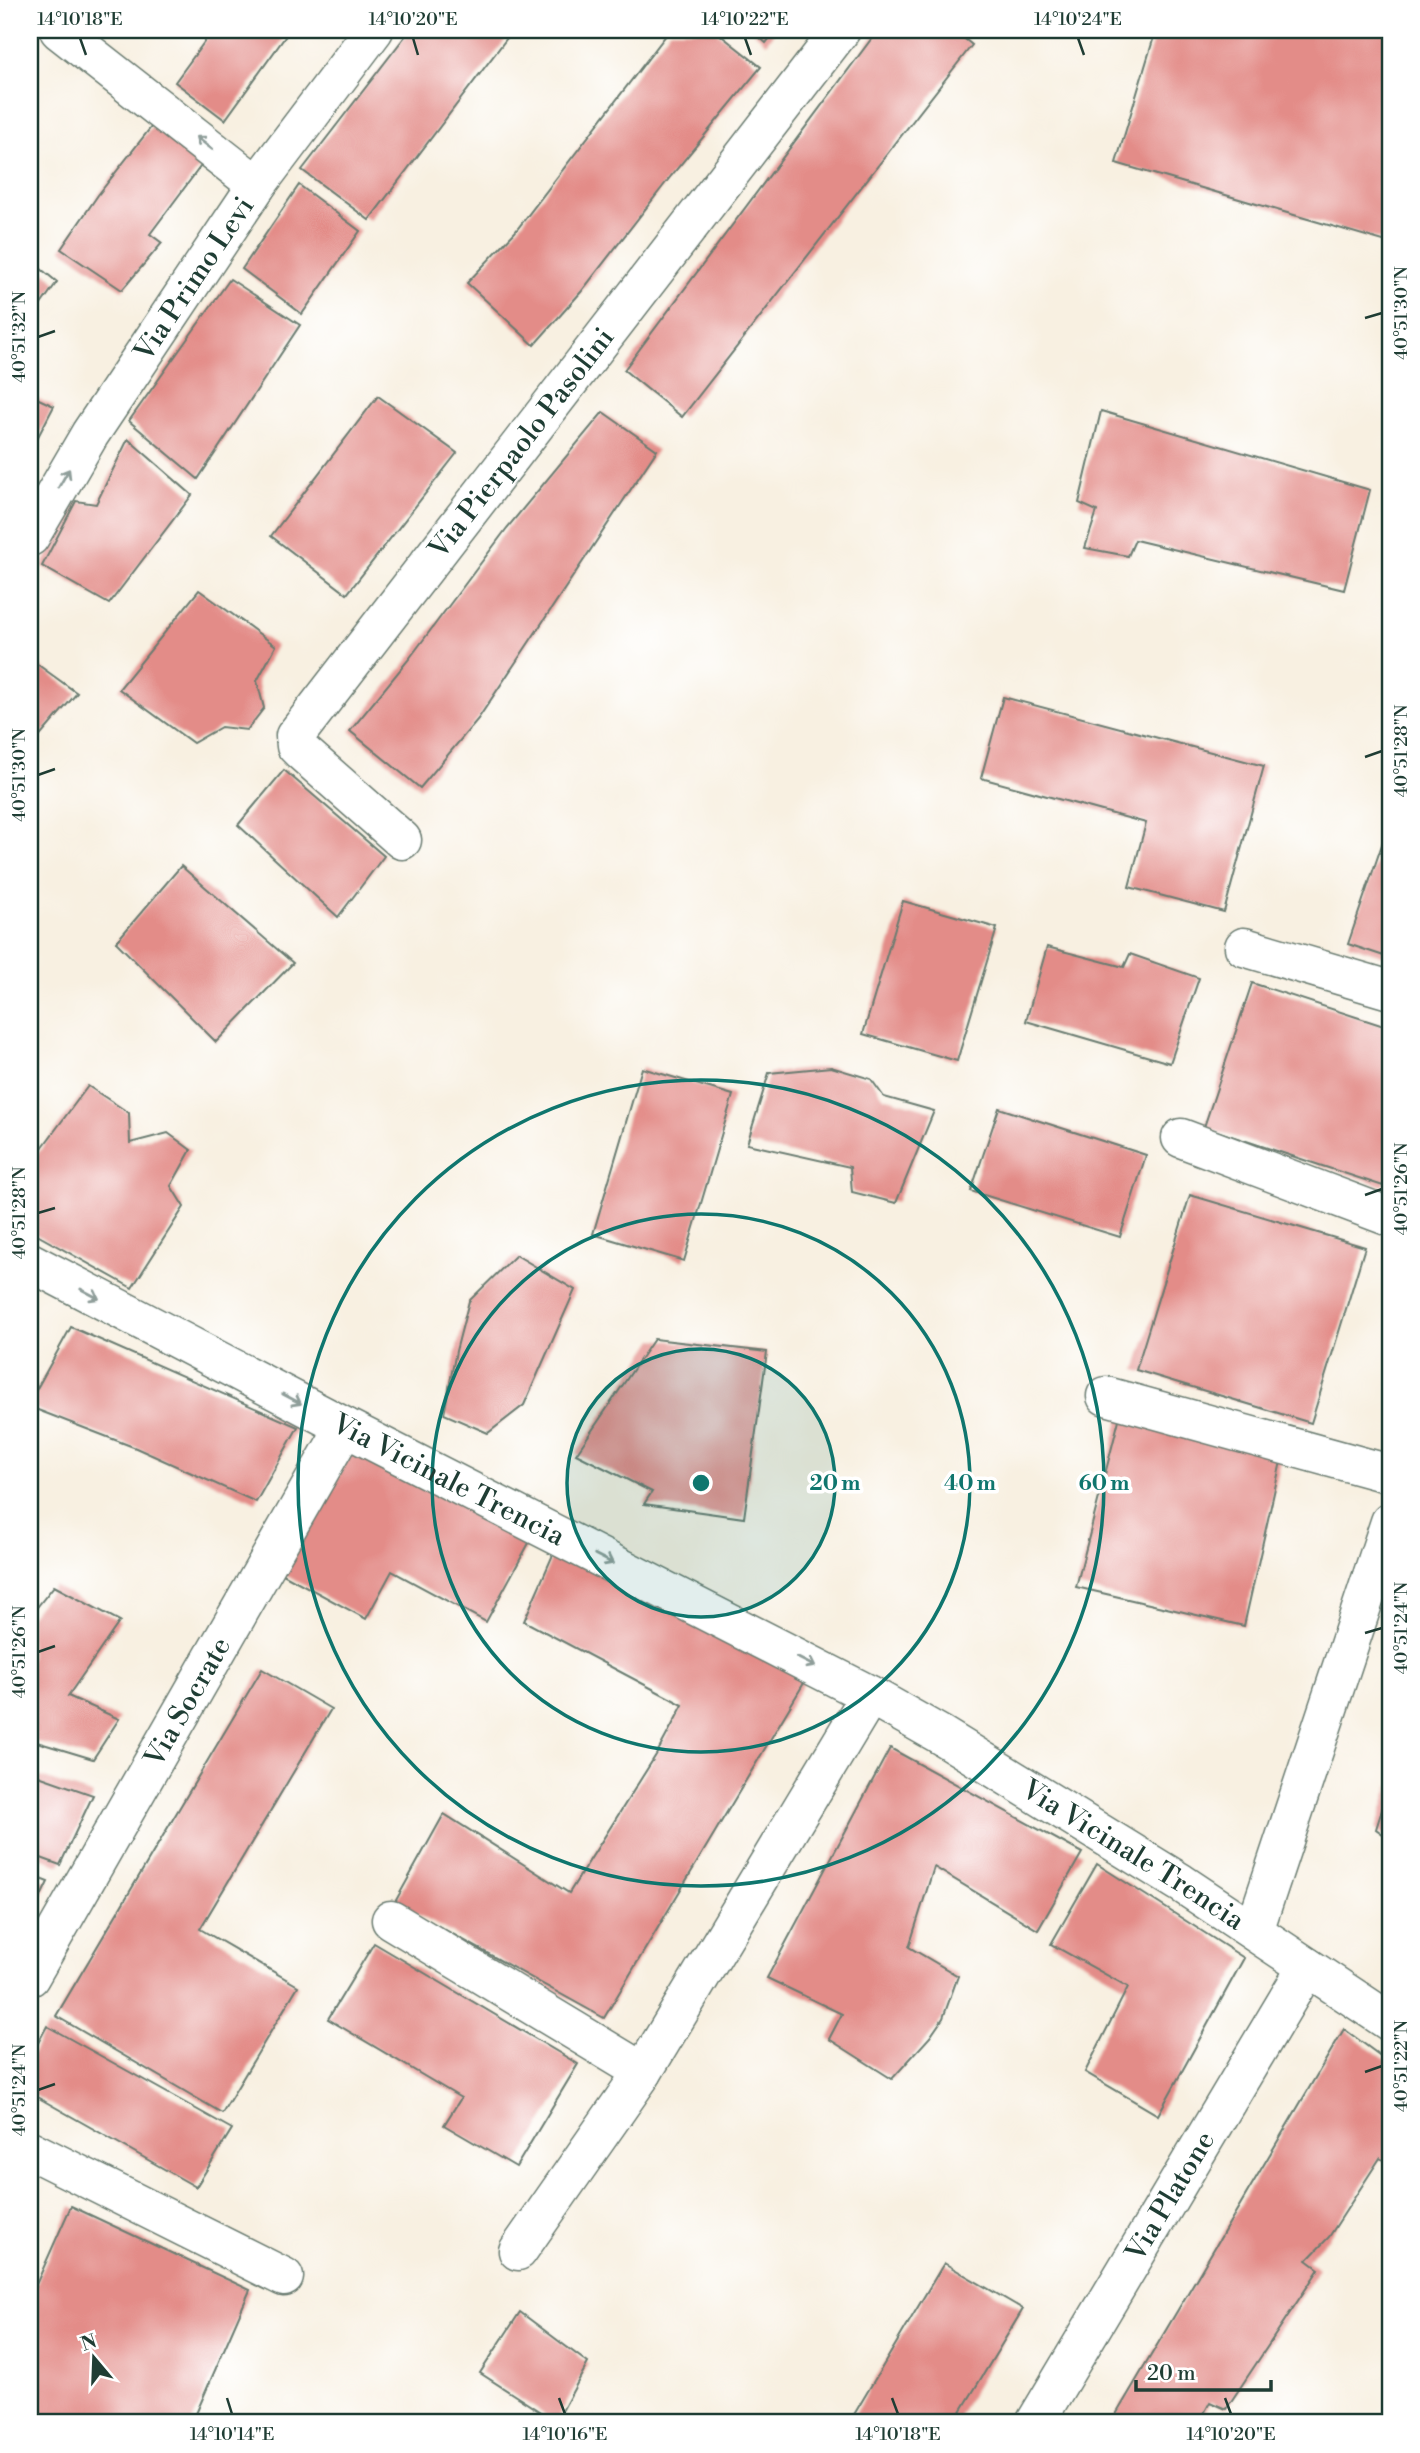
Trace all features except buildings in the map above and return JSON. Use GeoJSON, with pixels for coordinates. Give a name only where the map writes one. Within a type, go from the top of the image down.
{"type":"FeatureCollection","features":[{"type":"Feature","properties":{"kind":"street"},"geometry":{"type":"LineString","coordinates":[[59,30],[257,185]]}},
{"type":"Feature","properties":{"kind":"street","name":"Via Primo Levi"},"geometry":{"type":"LineString","coordinates":[[30,537],[90,434],[257,185],[374,30]]}},
{"type":"Feature","properties":{"kind":"street","name":"Via Pierpaolo Pasolini"},"geometry":{"type":"LineString","coordinates":[[402,841],[301,751],[296,746],[295,736],[841,30]]}},
{"type":"Feature","properties":{"kind":"street"},"geometry":{"type":"LineString","coordinates":[[1244,947],[1390,990]]}},
{"type":"Feature","properties":{"kind":"street"},"geometry":{"type":"LineString","coordinates":[[1181,1138],[1390,1217]]}},
{"type":"Feature","properties":{"kind":"street","name":"Via Vicinale Trencia"},"geometry":{"type":"LineString","coordinates":[[30,1262],[345,1427],[870,1695],[939,1734],[1170,1876],[1390,2022]]}},
{"type":"Feature","properties":{"kind":"street"},"geometry":{"type":"LineString","coordinates":[[1107,1396],[1390,1474]]}},
{"type":"Feature","properties":{"kind":"street","name":"Via Socrate"},"geometry":{"type":"LineString","coordinates":[[30,1977],[345,1427]]}},
{"type":"Feature","properties":{"kind":"street"},"geometry":{"type":"LineString","coordinates":[[1254,1931],[1390,1522]]}},
{"type":"Feature","properties":{"kind":"street"},"geometry":{"type":"LineString","coordinates":[[518,2250],[643,2072],[870,1695]]}},
{"type":"Feature","properties":{"kind":"street"},"geometry":{"type":"LineString","coordinates":[[391,1920],[643,2072]]}},
{"type":"Feature","properties":{"kind":"street","name":"Via Platone"},"geometry":{"type":"LineString","coordinates":[[1035,2423],[1307,1967]]}},
{"type":"Feature","properties":{"kind":"street"},"geometry":{"type":"LineString","coordinates":[[30,2150],[284,2277]]}}]}
